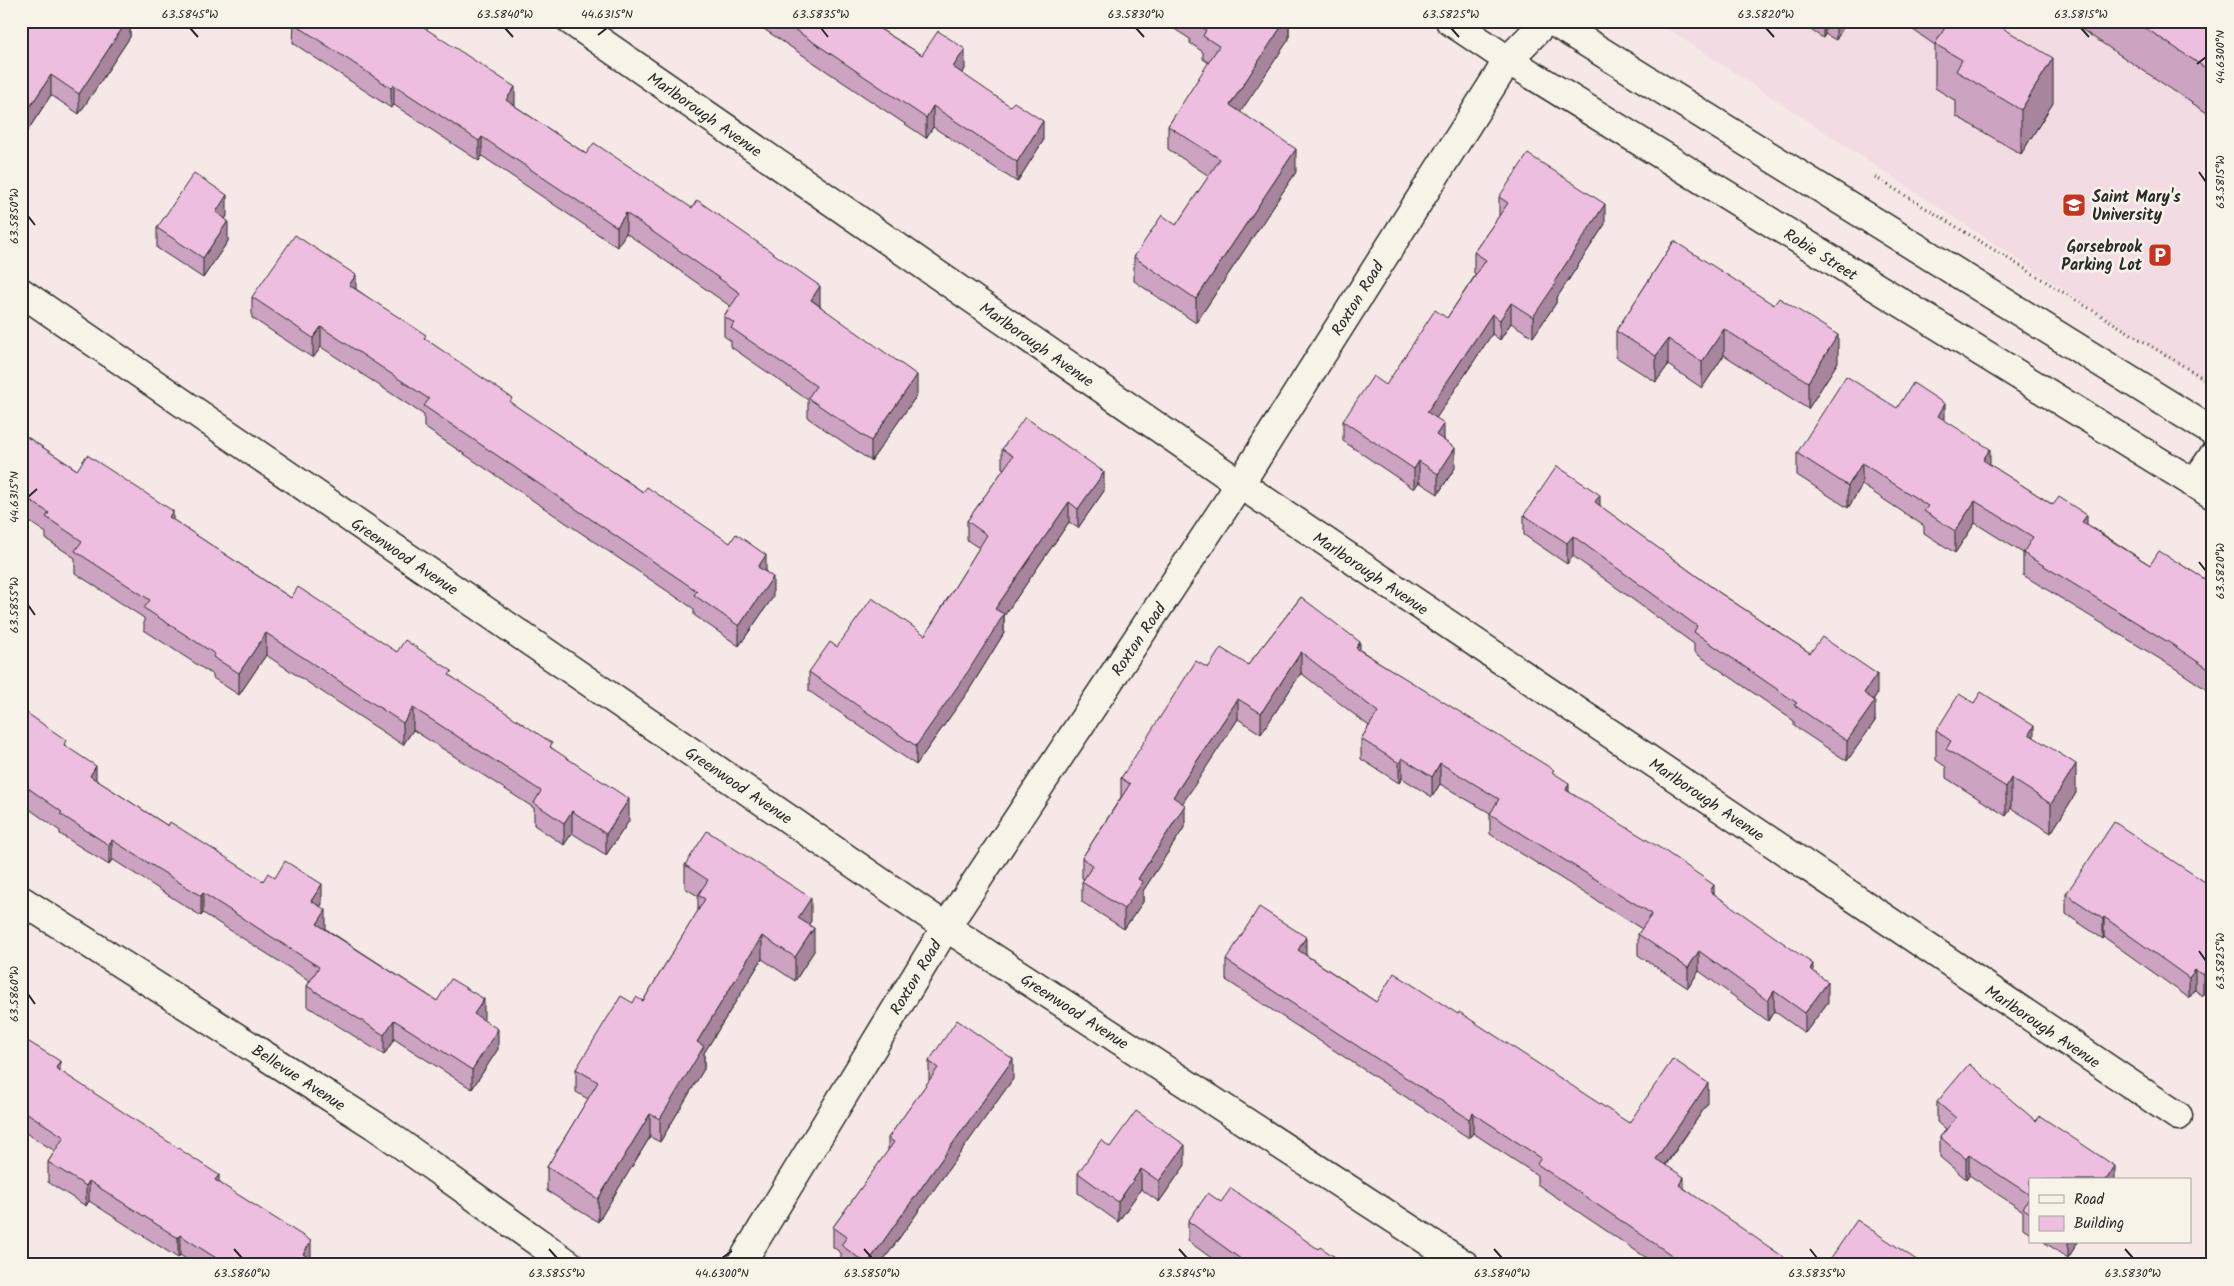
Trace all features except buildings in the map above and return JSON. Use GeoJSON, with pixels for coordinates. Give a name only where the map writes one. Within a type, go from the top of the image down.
{"type":"FeatureCollection","features":[{"type":"Feature","properties":{"kind":"street","name":"Marlborough Avenue"},"geometry":{"type":"LineString","coordinates":[[571,21],[1240,484],[2178,1116]]}},
{"type":"Feature","properties":{"kind":"street","name":"Robie Street"},"geometry":{"type":"LineString","coordinates":[[1450,21],[1508,60],[2203,490],[2213,456]]}},
{"type":"Feature","properties":{"kind":"street","name":"Roxton Road"},"geometry":{"type":"LineString","coordinates":[[740,1265],[946,927],[1240,484],[1508,60],[1546,21]]}},
{"type":"Feature","properties":{"kind":"street"},"geometry":{"type":"LineString","coordinates":[[1552,21],[2213,432]]}},
{"type":"Feature","properties":{"kind":"street","name":"Greenwood Avenue"},"geometry":{"type":"LineString","coordinates":[[21,292],[946,927],[1465,1265]]}},
{"type":"Feature","properties":{"kind":"street","name":"Bellevue Avenue"},"geometry":{"type":"LineString","coordinates":[[21,900],[377,1127],[570,1265]]}},
{"type":"Feature","properties":{"kind":"shaded area","name":"Saint Mary's University"},"geometry":{"type":"Polygon","coordinates":[[[1656,21],[2213,21],[2213,388],[1656,21]]]}},
{"type":"Feature","properties":{"kind":"place","name":"Saint Mary's University"},"geometry":{"type":"Point","coordinates":[2074,205]}},
{"type":"Feature","properties":{"kind":"place","name":"Gorsebrook Parking Lot"},"geometry":{"type":"Point","coordinates":[2160,255]}}]}
